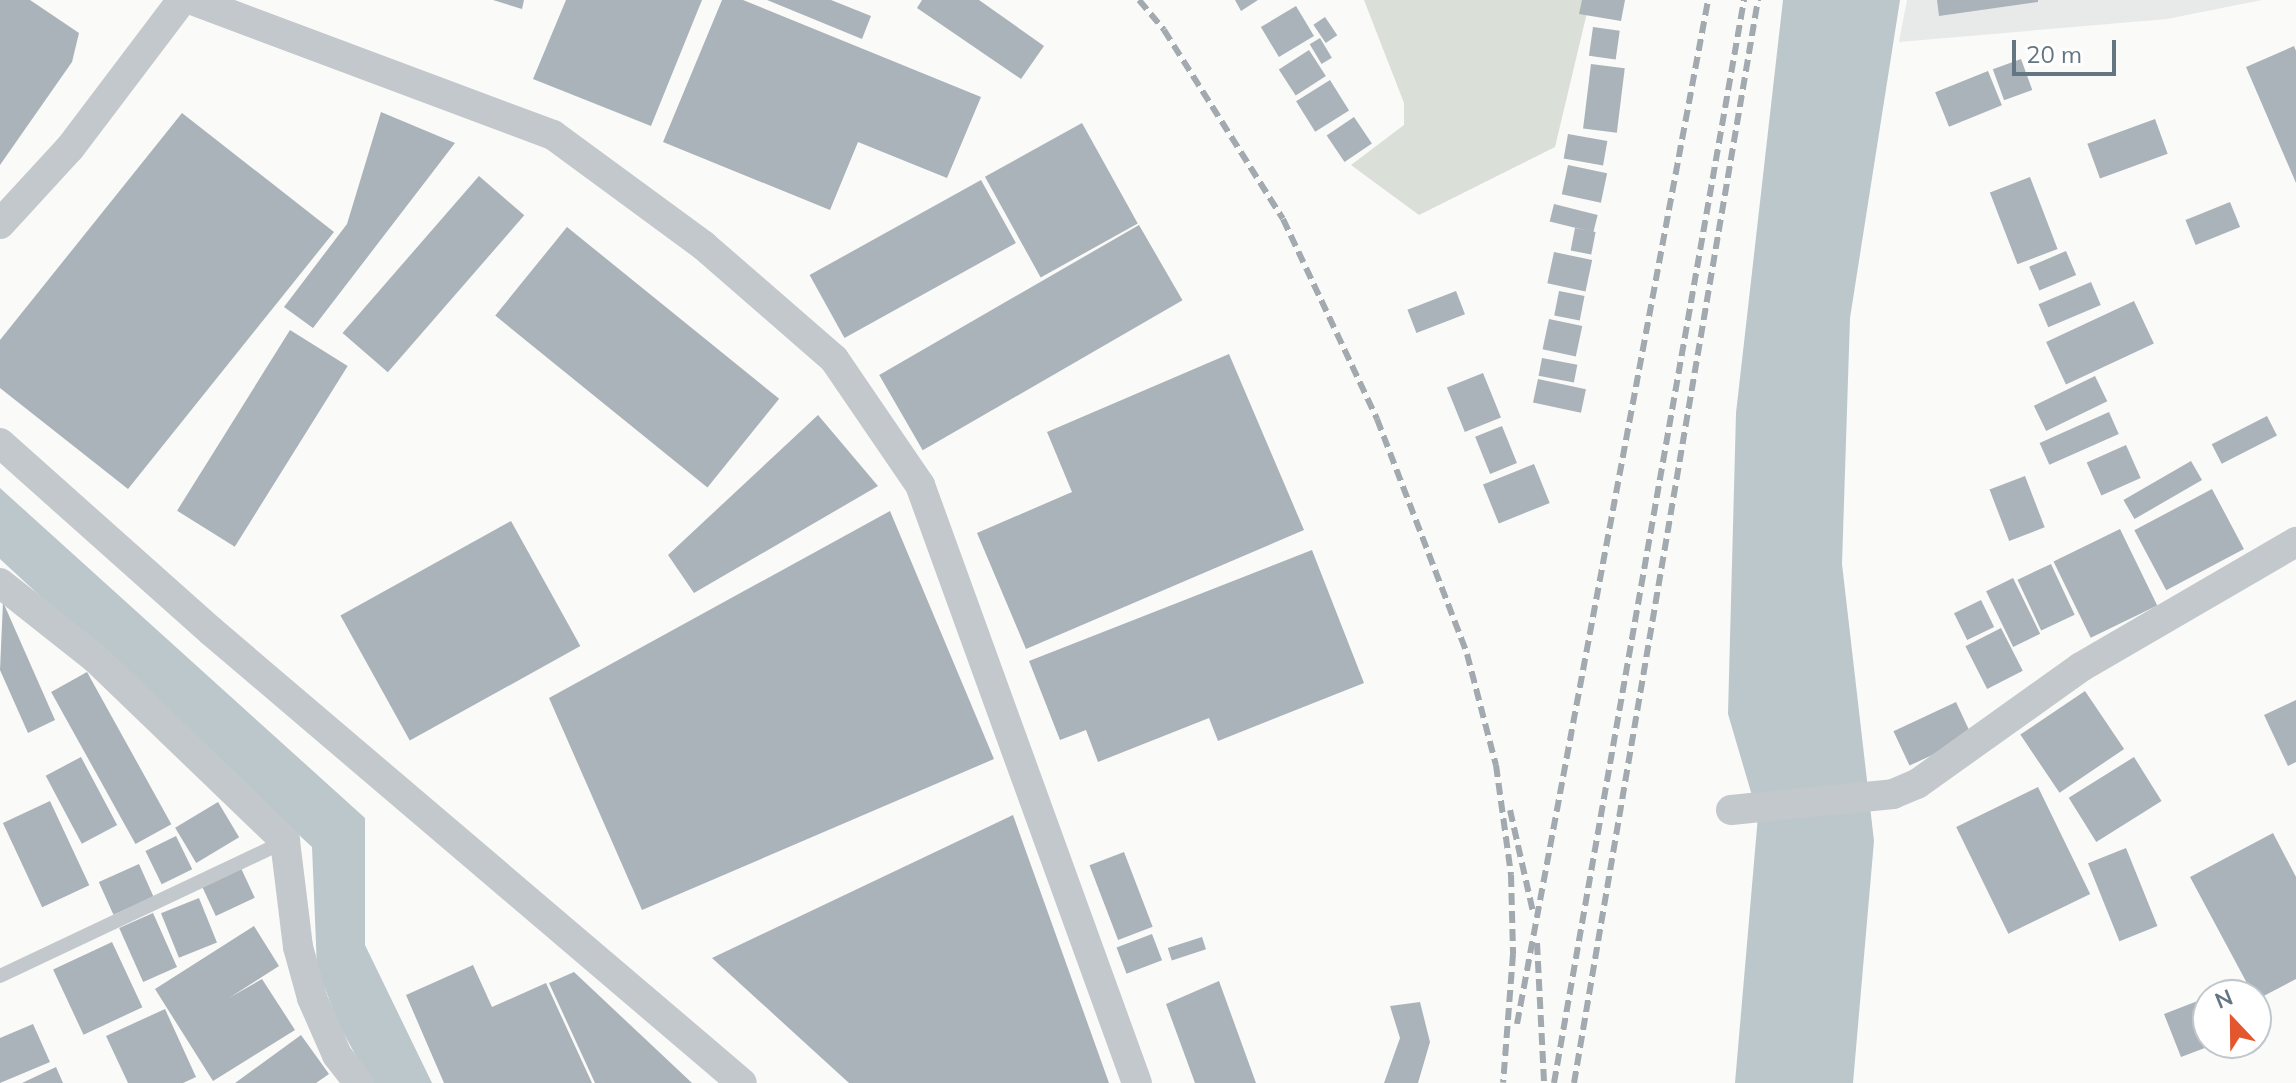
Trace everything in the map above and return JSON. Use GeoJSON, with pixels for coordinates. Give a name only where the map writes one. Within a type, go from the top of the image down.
{"type":"FeatureCollection","features":[{"type":"Feature","properties":{"kind":"street"},"geometry":{"type":"LineString","coordinates":[[0,224],[70,148],[182,0]]}},
{"type":"Feature","properties":{"kind":"street"},"geometry":{"type":"LineString","coordinates":[[192,0],[553,135],[704,246],[834,359],[920,485],[1137,1083]]}},
{"type":"Feature","properties":{"kind":"street"},"geometry":{"type":"LineString","coordinates":[[0,443],[211,631],[742,1083]]}},
{"type":"Feature","properties":{"kind":"street"},"geometry":{"type":"LineString","coordinates":[[1731,810],[1893,794],[1917,784],[2081,667],[2296,542]]}},
{"type":"Feature","properties":{"kind":"street"},"geometry":{"type":"LineString","coordinates":[[0,583],[95,658],[285,841],[298,947],[312,998],[337,1055],[359,1083]]}},
{"type":"Feature","properties":{"kind":"lane"},"geometry":{"type":"LineString","coordinates":[[0,976],[285,841]]}},
{"type":"Feature","properties":{"kind":"shaded area"},"geometry":{"type":"Polygon","coordinates":[[[1364,0],[1590,0],[1555,147],[1419,215],[1351,165],[1404,125],[1404,103],[1364,0]]]}},
{"type":"Feature","properties":{"kind":"shaded area"},"geometry":{"type":"Polygon","coordinates":[[[1783,0],[1900,0],[1850,318],[1842,564],[1874,841],[1853,1083],[1735,1083],[1758,816],[1728,714],[1736,413],[1783,0]]]}},
{"type":"Feature","properties":{"kind":"shaded area"},"geometry":{"type":"Polygon","coordinates":[[[1907,0],[2262,0],[2167,19],[1899,42],[1907,0]]]}},
{"type":"Feature","properties":{"kind":"shaded area"},"geometry":{"type":"Polygon","coordinates":[[[0,488],[365,818],[365,945],[432,1083],[371,1083],[339,1025],[317,968],[312,847],[0,559],[0,488]]]}},
{"type":"Feature","properties":{"kind":"building"},"geometry":{"type":"Polygon","coordinates":[[[0,0],[30,0],[79,33],[72,62],[0,165],[0,0]]]}},
{"type":"Feature","properties":{"kind":"building"},"geometry":{"type":"Polygon","coordinates":[[[493,0],[524,0],[522,9],[493,0]]]}},
{"type":"Feature","properties":{"kind":"building"},"geometry":{"type":"Polygon","coordinates":[[[566,0],[702,0],[651,126],[533,79],[566,0]]]}},
{"type":"Feature","properties":{"kind":"building"},"geometry":{"type":"Polygon","coordinates":[[[722,0],[743,0],[981,97],[947,178],[858,142],[830,210],[663,142],[722,0]]]}},
{"type":"Feature","properties":{"kind":"building"},"geometry":{"type":"Polygon","coordinates":[[[767,0],[831,0],[871,16],[862,39],[767,0]]]}},
{"type":"Feature","properties":{"kind":"building"},"geometry":{"type":"Polygon","coordinates":[[[922,0],[979,0],[1044,46],[1021,79],[917,8],[922,0]]]}},
{"type":"Feature","properties":{"kind":"building"},"geometry":{"type":"Polygon","coordinates":[[[1235,0],[1258,0],[1241,11],[1235,0]]]}},
{"type":"Feature","properties":{"kind":"building"},"geometry":{"type":"Polygon","coordinates":[[[1582,0],[1625,0],[1621,21],[1579,14],[1582,0]]]}},
{"type":"Feature","properties":{"kind":"building"},"geometry":{"type":"Polygon","coordinates":[[[1937,0],[2038,0],[2038,2],[1939,16],[1937,0]]]}},
{"type":"Feature","properties":{"kind":"building"},"geometry":{"type":"Polygon","coordinates":[[[1296,6],[1314,36],[1279,57],[1261,27],[1296,6]]]}},
{"type":"Feature","properties":{"kind":"building"},"geometry":{"type":"Polygon","coordinates":[[[1325,17],[1337,35],[1326,43],[1313,25],[1325,17]]]}},
{"type":"Feature","properties":{"kind":"building"},"geometry":{"type":"Polygon","coordinates":[[[1593,27],[1620,31],[1616,59],[1589,56],[1593,27]]]}},
{"type":"Feature","properties":{"kind":"building"},"geometry":{"type":"Polygon","coordinates":[[[1320,38],[1332,58],[1322,64],[1310,44],[1320,38]]]}},
{"type":"Feature","properties":{"kind":"building"},"geometry":{"type":"Polygon","coordinates":[[[2294,46],[2296,51],[2296,183],[2246,67],[2294,46]]]}},
{"type":"Feature","properties":{"kind":"building"},"geometry":{"type":"Polygon","coordinates":[[[1309,50],[1326,76],[1296,96],[1279,70],[1309,50]]]}},
{"type":"Feature","properties":{"kind":"building"},"geometry":{"type":"Polygon","coordinates":[[[2021,59],[2032,90],[2004,100],[1993,69],[2021,59]]]}},
{"type":"Feature","properties":{"kind":"building"},"geometry":{"type":"Polygon","coordinates":[[[1591,64],[1625,68],[1617,133],[1583,129],[1591,64]]]}},
{"type":"Feature","properties":{"kind":"building"},"geometry":{"type":"Polygon","coordinates":[[[1988,71],[2002,105],[1949,127],[1935,92],[1988,71]]]}},
{"type":"Feature","properties":{"kind":"building"},"geometry":{"type":"Polygon","coordinates":[[[1330,80],[1349,111],[1315,132],[1296,101],[1330,80]]]}},
{"type":"Feature","properties":{"kind":"building"},"geometry":{"type":"Polygon","coordinates":[[[381,112],[455,143],[313,328],[284,307],[347,224],[381,112]]]}},
{"type":"Feature","properties":{"kind":"building"},"geometry":{"type":"Polygon","coordinates":[[[182,113],[334,232],[128,489],[0,388],[0,340],[182,113]]]}},
{"type":"Feature","properties":{"kind":"building"},"geometry":{"type":"Polygon","coordinates":[[[1354,117],[1372,144],[1345,162],[1327,135],[1354,117]]]}},
{"type":"Feature","properties":{"kind":"building"},"geometry":{"type":"Polygon","coordinates":[[[2155,119],[2168,154],[2100,178],[2087,144],[2155,119]]]}},
{"type":"Feature","properties":{"kind":"building"},"geometry":{"type":"Polygon","coordinates":[[[1082,123],[1138,224],[1041,277],[985,177],[1082,123]]]}},
{"type":"Feature","properties":{"kind":"building"},"geometry":{"type":"Polygon","coordinates":[[[1568,134],[1607,141],[1603,166],[1564,159],[1568,134]]]}},
{"type":"Feature","properties":{"kind":"building"},"geometry":{"type":"Polygon","coordinates":[[[1568,165],[1607,173],[1601,203],[1562,194],[1568,165]]]}},
{"type":"Feature","properties":{"kind":"building"},"geometry":{"type":"Polygon","coordinates":[[[479,176],[524,215],[388,372],[343,333],[479,176]]]}},
{"type":"Feature","properties":{"kind":"building"},"geometry":{"type":"Polygon","coordinates":[[[2030,177],[2058,249],[2017,264],[1990,192],[2030,177]]]}},
{"type":"Feature","properties":{"kind":"building"},"geometry":{"type":"Polygon","coordinates":[[[981,180],[1016,243],[844,338],[810,275],[981,180]]]}},
{"type":"Feature","properties":{"kind":"building"},"geometry":{"type":"Polygon","coordinates":[[[2230,202],[2240,227],[2196,245],[2185,220],[2230,202]]]}},
{"type":"Feature","properties":{"kind":"building"},"geometry":{"type":"Polygon","coordinates":[[[1554,204],[1598,215],[1593,232],[1550,221],[1554,204]]]}},
{"type":"Feature","properties":{"kind":"building"},"geometry":{"type":"Polygon","coordinates":[[[1139,225],[1182,300],[923,450],[879,375],[1139,225]]]}},
{"type":"Feature","properties":{"kind":"building"},"geometry":{"type":"Polygon","coordinates":[[[567,227],[779,399],[707,487],[495,316],[567,227]]]}},
{"type":"Feature","properties":{"kind":"building"},"geometry":{"type":"Polygon","coordinates":[[[1575,228],[1596,232],[1591,255],[1571,251],[1575,228]]]}},
{"type":"Feature","properties":{"kind":"building"},"geometry":{"type":"Polygon","coordinates":[[[2066,251],[2076,275],[2039,291],[2029,267],[2066,251]]]}},
{"type":"Feature","properties":{"kind":"building"},"geometry":{"type":"Polygon","coordinates":[[[1554,252],[1592,260],[1585,291],[1547,283],[1554,252]]]}},
{"type":"Feature","properties":{"kind":"building"},"geometry":{"type":"Polygon","coordinates":[[[2091,282],[2101,305],[2048,327],[2039,304],[2091,282]]]}},
{"type":"Feature","properties":{"kind":"building"},"geometry":{"type":"Polygon","coordinates":[[[1456,291],[1465,314],[1416,333],[1407,310],[1456,291]]]}},
{"type":"Feature","properties":{"kind":"building"},"geometry":{"type":"Polygon","coordinates":[[[1559,291],[1585,296],[1580,321],[1554,316],[1559,291]]]}},
{"type":"Feature","properties":{"kind":"building"},"geometry":{"type":"Polygon","coordinates":[[[2134,301],[2154,344],[2066,385],[2046,342],[2134,301]]]}},
{"type":"Feature","properties":{"kind":"building"},"geometry":{"type":"Polygon","coordinates":[[[1549,319],[1582,326],[1576,356],[1543,349],[1549,319]]]}},
{"type":"Feature","properties":{"kind":"building"},"geometry":{"type":"Polygon","coordinates":[[[290,330],[348,366],[235,547],[177,511],[290,330]]]}},
{"type":"Feature","properties":{"kind":"building"},"geometry":{"type":"Polygon","coordinates":[[[1229,354],[1304,530],[1026,649],[977,533],[1072,492],[1047,432],[1229,354]]]}},
{"type":"Feature","properties":{"kind":"building"},"geometry":{"type":"Polygon","coordinates":[[[1542,358],[1577,365],[1574,383],[1539,376],[1542,358]]]}},
{"type":"Feature","properties":{"kind":"building"},"geometry":{"type":"Polygon","coordinates":[[[1483,373],[1501,418],[1465,432],[1447,388],[1483,373]]]}},
{"type":"Feature","properties":{"kind":"building"},"geometry":{"type":"Polygon","coordinates":[[[2095,376],[2107,401],[2046,431],[2034,406],[2095,376]]]}},
{"type":"Feature","properties":{"kind":"building"},"geometry":{"type":"Polygon","coordinates":[[[1538,379],[1586,389],[1581,413],[1533,402],[1538,379]]]}},
{"type":"Feature","properties":{"kind":"building"},"geometry":{"type":"Polygon","coordinates":[[[2109,412],[2119,434],[2049,465],[2040,443],[2109,412]]]}},
{"type":"Feature","properties":{"kind":"building"},"geometry":{"type":"Polygon","coordinates":[[[818,415],[878,486],[694,593],[668,555],[818,415]]]}},
{"type":"Feature","properties":{"kind":"building"},"geometry":{"type":"Polygon","coordinates":[[[2267,416],[2277,436],[2222,464],[2212,444],[2267,416]]]}},
{"type":"Feature","properties":{"kind":"building"},"geometry":{"type":"Polygon","coordinates":[[[1502,426],[1517,463],[1490,474],[1475,437],[1502,426]]]}},
{"type":"Feature","properties":{"kind":"building"},"geometry":{"type":"Polygon","coordinates":[[[2126,445],[2141,478],[2101,495],[2087,462],[2126,445]]]}},
{"type":"Feature","properties":{"kind":"building"},"geometry":{"type":"Polygon","coordinates":[[[2191,461],[2202,480],[2134,519],[2123,500],[2191,461]]]}},
{"type":"Feature","properties":{"kind":"building"},"geometry":{"type":"Polygon","coordinates":[[[1534,464],[1550,503],[1499,524],[1483,485],[1534,464]]]}},
{"type":"Feature","properties":{"kind":"building"},"geometry":{"type":"Polygon","coordinates":[[[2025,476],[2045,527],[2009,541],[1990,490],[2025,476]]]}},
{"type":"Feature","properties":{"kind":"building"},"geometry":{"type":"Polygon","coordinates":[[[2212,489],[2244,549],[2166,590],[2134,530],[2212,489]]]}},
{"type":"Feature","properties":{"kind":"building"},"geometry":{"type":"Polygon","coordinates":[[[890,511],[994,759],[642,910],[549,698],[890,511]]]}},
{"type":"Feature","properties":{"kind":"building"},"geometry":{"type":"Polygon","coordinates":[[[511,521],[580,646],[410,741],[340,616],[511,521]]]}},
{"type":"Feature","properties":{"kind":"building"},"geometry":{"type":"Polygon","coordinates":[[[2120,529],[2157,605],[2091,638],[2053,561],[2120,529]]]}},
{"type":"Feature","properties":{"kind":"building"},"geometry":{"type":"Polygon","coordinates":[[[1312,550],[1364,683],[1218,741],[1209,718],[1098,762],[1086,730],[1060,740],[1029,661],[1312,550]]]}},
{"type":"Feature","properties":{"kind":"building"},"geometry":{"type":"Polygon","coordinates":[[[2051,564],[2075,615],[2041,630],[2017,580],[2051,564]]]}},
{"type":"Feature","properties":{"kind":"building"},"geometry":{"type":"Polygon","coordinates":[[[2013,578],[2040,634],[2013,647],[1986,591],[2013,578]]]}},
{"type":"Feature","properties":{"kind":"building"},"geometry":{"type":"Polygon","coordinates":[[[1981,600],[1994,627],[1967,640],[1954,613],[1981,600]]]}},
{"type":"Feature","properties":{"kind":"building"},"geometry":{"type":"Polygon","coordinates":[[[3,602],[55,720],[28,733],[0,670],[3,602]]]}},
{"type":"Feature","properties":{"kind":"building"},"geometry":{"type":"Polygon","coordinates":[[[2001,628],[2023,671],[1987,689],[1965,646],[2001,628]]]}},
{"type":"Feature","properties":{"kind":"building"},"geometry":{"type":"Polygon","coordinates":[[[87,672],[171,824],[135,844],[51,692],[87,672]]]}},
{"type":"Feature","properties":{"kind":"building"},"geometry":{"type":"Polygon","coordinates":[[[2085,691],[2124,749],[2059,793],[2020,735],[2085,691]]]}},
{"type":"Feature","properties":{"kind":"building"},"geometry":{"type":"Polygon","coordinates":[[[2296,700],[2296,762],[2288,766],[2264,715],[2296,700]]]}},
{"type":"Feature","properties":{"kind":"building"},"geometry":{"type":"Polygon","coordinates":[[[1956,702],[1972,736],[1910,766],[1893,731],[1956,702]]]}},
{"type":"Feature","properties":{"kind":"building"},"geometry":{"type":"Polygon","coordinates":[[[81,757],[117,825],[82,844],[46,776],[81,757]]]}},
{"type":"Feature","properties":{"kind":"building"},"geometry":{"type":"Polygon","coordinates":[[[2134,757],[2162,801],[2096,842],[2069,798],[2134,757]]]}},
{"type":"Feature","properties":{"kind":"building"},"geometry":{"type":"Polygon","coordinates":[[[2038,787],[2090,894],[2008,934],[1956,827],[2038,787]]]}},
{"type":"Feature","properties":{"kind":"building"},"geometry":{"type":"Polygon","coordinates":[[[50,801],[89,885],[42,907],[3,823],[50,801]]]}},
{"type":"Feature","properties":{"kind":"building"},"geometry":{"type":"Polygon","coordinates":[[[218,802],[239,837],[196,863],[175,828],[218,802]]]}},
{"type":"Feature","properties":{"kind":"building"},"geometry":{"type":"Polygon","coordinates":[[[1013,815],[1109,1083],[849,1083],[712,958],[1013,815]]]}},
{"type":"Feature","properties":{"kind":"building"},"geometry":{"type":"Polygon","coordinates":[[[2273,833],[2296,877],[2296,979],[2272,992],[2272,979],[2245,979],[2190,877],[2273,833]]]}},
{"type":"Feature","properties":{"kind":"building"},"geometry":{"type":"Polygon","coordinates":[[[176,836],[192,869],[162,884],[145,851],[176,836]]]}},
{"type":"Feature","properties":{"kind":"building"},"geometry":{"type":"Polygon","coordinates":[[[2126,848],[2157,926],[2119,941],[2088,863],[2126,848]]]}},
{"type":"Feature","properties":{"kind":"building"},"geometry":{"type":"Polygon","coordinates":[[[1124,852],[1153,927],[1118,940],[1089,865],[1124,852]]]}},
{"type":"Feature","properties":{"kind":"building"},"geometry":{"type":"Polygon","coordinates":[[[139,864],[154,897],[113,915],[99,882],[139,864]]]}},
{"type":"Feature","properties":{"kind":"building"},"geometry":{"type":"Polygon","coordinates":[[[240,866],[255,898],[216,916],[201,884],[240,866]]]}},
{"type":"Feature","properties":{"kind":"building"},"geometry":{"type":"Polygon","coordinates":[[[199,898],[217,943],[179,958],[161,913],[199,898]]]}},
{"type":"Feature","properties":{"kind":"building"},"geometry":{"type":"Polygon","coordinates":[[[153,913],[177,967],[143,982],[119,928],[153,913]]]}},
{"type":"Feature","properties":{"kind":"building"},"geometry":{"type":"Polygon","coordinates":[[[254,926],[279,966],[229,998],[262,979],[295,1030],[213,1081],[155,989],[254,926]]]}},
{"type":"Feature","properties":{"kind":"building"},"geometry":{"type":"Polygon","coordinates":[[[1152,934],[1162,960],[1127,974],[1117,948],[1152,934]]]}},
{"type":"Feature","properties":{"kind":"building"},"geometry":{"type":"Polygon","coordinates":[[[1202,937],[1206,949],[1172,960],[1168,948],[1202,937]]]}},
{"type":"Feature","properties":{"kind":"building"},"geometry":{"type":"Polygon","coordinates":[[[112,942],[142,1007],[84,1035],[53,969],[112,942]]]}},
{"type":"Feature","properties":{"kind":"building"},"geometry":{"type":"Polygon","coordinates":[[[473,965],[492,1007],[546,983],[592,1083],[444,1083],[406,995],[473,965]]]}},
{"type":"Feature","properties":{"kind":"building"},"geometry":{"type":"Polygon","coordinates":[[[574,972],[692,1083],[595,1083],[549,983],[574,972]]]}},
{"type":"Feature","properties":{"kind":"building"},"geometry":{"type":"Polygon","coordinates":[[[1219,981],[1256,1083],[1195,1083],[1166,1004],[1219,981]]]}},
{"type":"Feature","properties":{"kind":"building"},"geometry":{"type":"Polygon","coordinates":[[[1420,1002],[1430,1042],[1418,1083],[1384,1083],[1400,1038],[1390,1006],[1420,1002]]]}},
{"type":"Feature","properties":{"kind":"building"},"geometry":{"type":"Polygon","coordinates":[[[2192,1003],[2192,1053],[2181,1057],[2164,1014],[2192,1003]]]}},
{"type":"Feature","properties":{"kind":"building"},"geometry":{"type":"Polygon","coordinates":[[[165,1009],[196,1077],[183,1083],[128,1083],[106,1036],[165,1009]]]}},
{"type":"Feature","properties":{"kind":"building"},"geometry":{"type":"Polygon","coordinates":[[[33,1024],[50,1062],[0,1083],[0,1038],[33,1024]]]}},
{"type":"Feature","properties":{"kind":"building"},"geometry":{"type":"Polygon","coordinates":[[[301,1035],[329,1074],[316,1083],[235,1083],[301,1035]]]}},
{"type":"Feature","properties":{"kind":"building"},"geometry":{"type":"Polygon","coordinates":[[[56,1067],[63,1083],[22,1083],[56,1067]]]}},
{"type":"Feature","properties":{"kind":"railway"},"geometry":{"type":"LineString","coordinates":[[1139,0],[1164,30],[1283,219],[1377,419],[1467,654],[1496,765],[1511,875],[1513,954],[1503,1083]]}},
{"type":"Feature","properties":{"kind":"railway"},"geometry":{"type":"LineString","coordinates":[[1517,1024],[1708,0]]}},
{"type":"Feature","properties":{"kind":"railway"},"geometry":{"type":"LineString","coordinates":[[1554,1083],[1744,0]]}},
{"type":"Feature","properties":{"kind":"railway"},"geometry":{"type":"LineString","coordinates":[[1574,1083],[1758,0]]}},
{"type":"Feature","properties":{"kind":"railway"},"geometry":{"type":"LineString","coordinates":[[1510,810],[1533,912]]}},
{"type":"Feature","properties":{"kind":"railway"},"geometry":{"type":"LineString","coordinates":[[1537,943],[1544,1083]]}}]}
